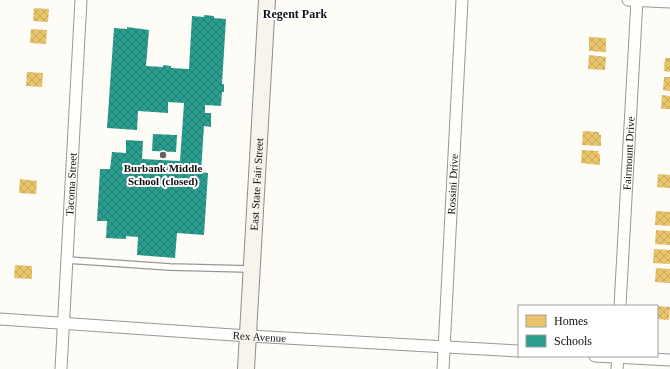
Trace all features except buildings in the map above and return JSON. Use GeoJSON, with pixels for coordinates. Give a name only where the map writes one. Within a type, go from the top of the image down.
{"type":"FeatureCollection","features":[{"type":"Feature","properties":{"kind":"street","name":"Tacoma Street"},"geometry":{"type":"LineString","coordinates":[[61,369],[81,0]]}},
{"type":"Feature","properties":{"kind":"street","name":"East State Fair Street"},"geometry":{"type":"LineString","coordinates":[[246,369],[267,0]]}},
{"type":"Feature","properties":{"kind":"street","name":"Rossini Drive"},"geometry":{"type":"LineString","coordinates":[[443,369],[462,0]]}},
{"type":"Feature","properties":{"kind":"street"},"geometry":{"type":"LineString","coordinates":[[628,0],[670,2]]}},
{"type":"Feature","properties":{"kind":"street","name":"Fairmount Drive"},"geometry":{"type":"LineString","coordinates":[[620,305],[637,0]]}},
{"type":"Feature","properties":{"kind":"street","name":"Rex Avenue"},"geometry":{"type":"LineString","coordinates":[[0,319],[248,336],[518,352]]}},
{"type":"Feature","properties":{"kind":"street"},"geometry":{"type":"LineString","coordinates":[[617,369],[618,357],[670,360]]}},
{"type":"Feature","properties":{"kind":"lane"},"geometry":{"type":"LineString","coordinates":[[67,260],[170,267],[252,269]]}},
{"type":"Feature","properties":{"kind":"place","name":"Burbank Middle School (closed)"},"geometry":{"type":"Point","coordinates":[163,155]}},
{"type":"Feature","properties":{"kind":"district","name":"Regent Park"},"geometry":{"type":"Point","coordinates":[295,14]}}]}
